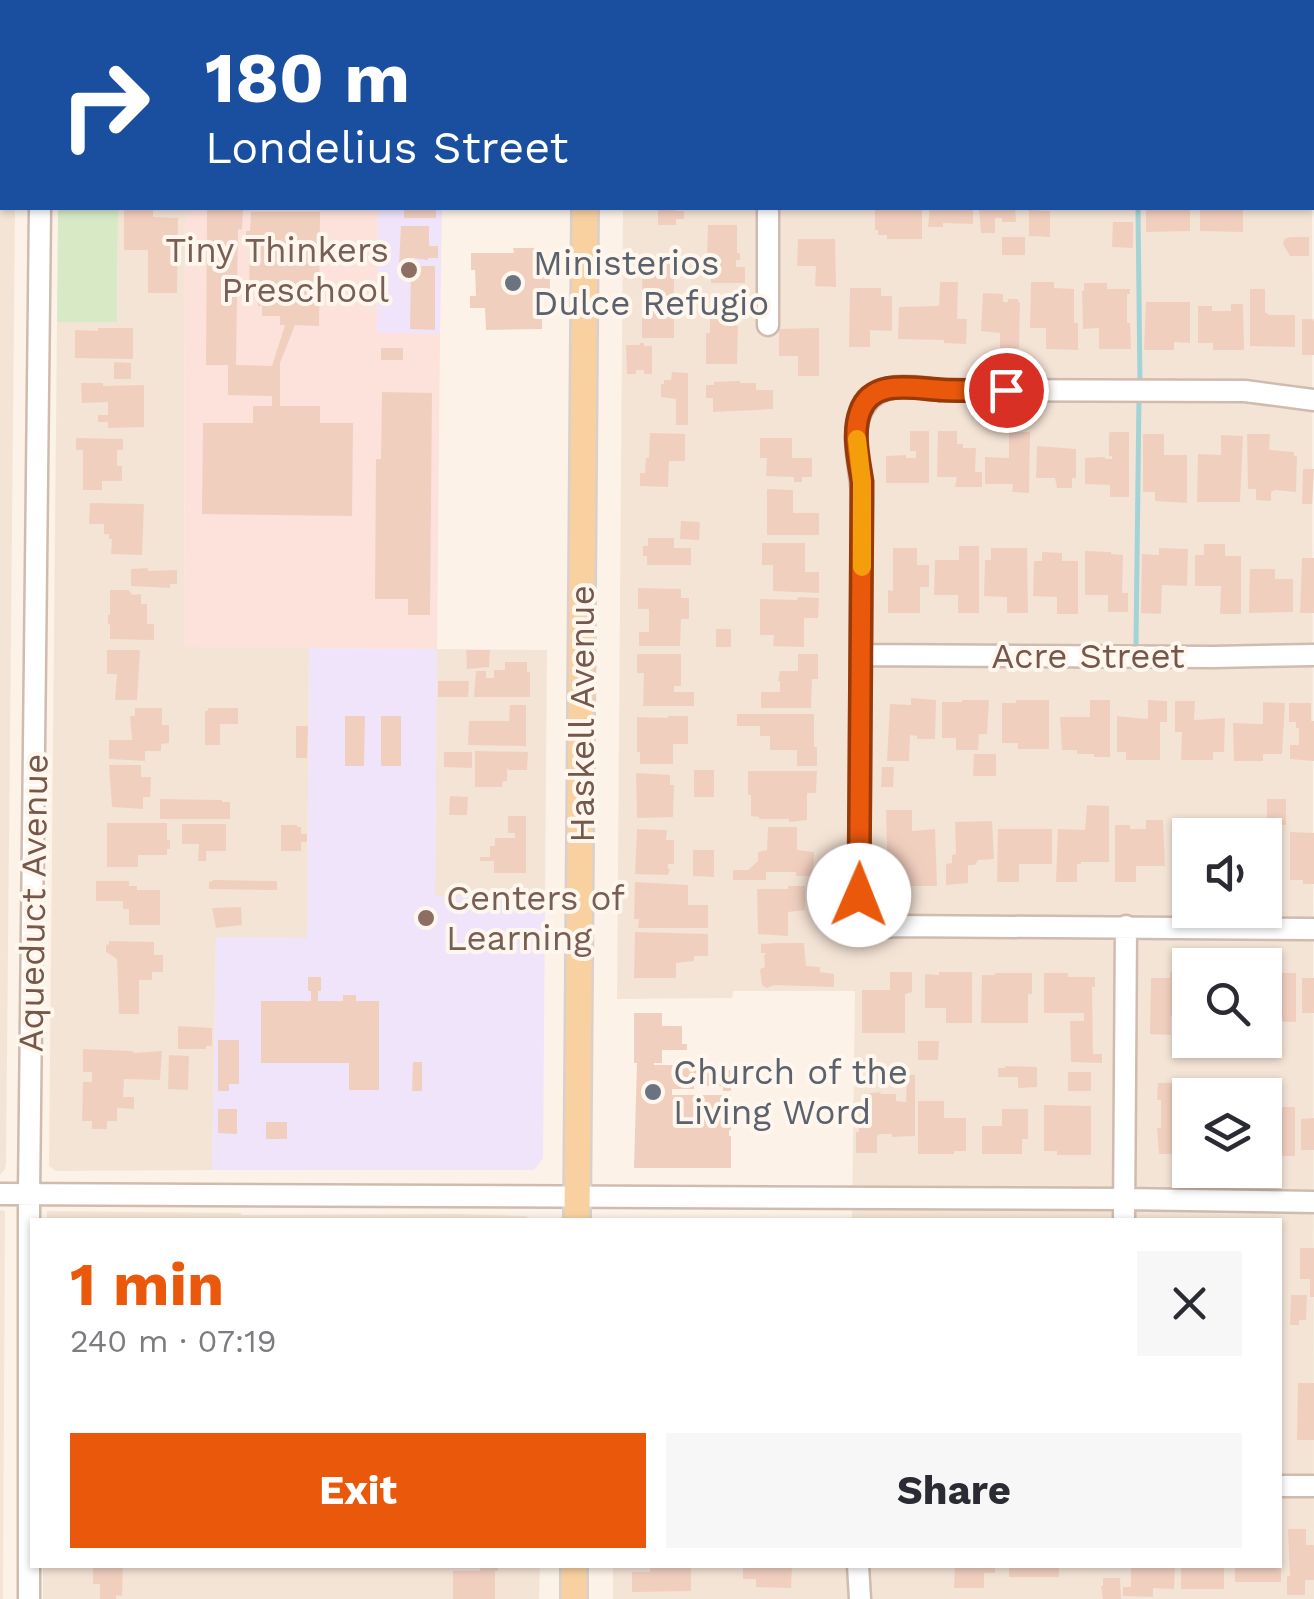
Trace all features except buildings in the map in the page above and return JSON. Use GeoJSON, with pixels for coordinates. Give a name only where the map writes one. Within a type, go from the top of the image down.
{"type":"FeatureCollection","features":[{"type":"Feature","properties":{"kind":"main road","name":"Haskell Avenue"},"geometry":{"type":"LineString","coordinates":[[577,1209],[585,210]]}},
{"type":"Feature","properties":{"kind":"main road"},"geometry":{"type":"LineString","coordinates":[[574,1568],[574,1599]]}},
{"type":"Feature","properties":{"kind":"street","name":"Aqueduct Avenue"},"geometry":{"type":"LineString","coordinates":[[29,1599],[29,1195],[40,210]]}},
{"type":"Feature","properties":{"kind":"street"},"geometry":{"type":"LineString","coordinates":[[768,210],[768,325]]}},
{"type":"Feature","properties":{"kind":"street"},"geometry":{"type":"LineString","coordinates":[[1314,400],[1245,391],[938,390],[900,386],[869,398],[860,412],[857,436],[862,482],[861,655],[859,895],[854,912],[857,925],[865,929],[1314,928]]}},
{"type":"Feature","properties":{"kind":"street","name":"Acre Street"},"geometry":{"type":"LineString","coordinates":[[861,655],[1314,654]]}},
{"type":"Feature","properties":{"kind":"street"},"geometry":{"type":"LineString","coordinates":[[1124,1210],[1126,926]]}},
{"type":"Feature","properties":{"kind":"street"},"geometry":{"type":"LineString","coordinates":[[0,1194],[577,1209],[1124,1210],[1314,1202]]}},
{"type":"Feature","properties":{"kind":"street"},"geometry":{"type":"LineString","coordinates":[[1282,1486],[1314,1486]]}},
{"type":"Feature","properties":{"kind":"street"},"geometry":{"type":"LineString","coordinates":[[858,1568],[860,1599]]}},
{"type":"Feature","properties":{"kind":"shaded area"},"geometry":{"type":"Polygon","coordinates":[[[0,210],[15,210],[6,1162],[0,1175],[0,210]]]}},
{"type":"Feature","properties":{"kind":"shaded area"},"geometry":{"type":"Polygon","coordinates":[[[118,210],[185,210],[184,646],[309,648],[307,939],[216,938],[212,1170],[56,1171],[49,1166],[57,322],[117,322],[118,210]]]}},
{"type":"Feature","properties":{"kind":"shaded area"},"geometry":{"type":"Polygon","coordinates":[[[185,210],[378,210],[377,332],[440,334],[437,649],[184,647],[185,210]]]}},
{"type":"Feature","properties":{"kind":"shaded area","name":"Tiny Thinkers Preschool"},"geometry":{"type":"Polygon","coordinates":[[[378,210],[442,210],[440,334],[377,333],[378,210]]]}},
{"type":"Feature","properties":{"kind":"shaded area"},"geometry":{"type":"Polygon","coordinates":[[[623,210],[1312,210],[1314,1599],[613,1599],[613,1568],[1282,1568],[1282,1218],[852,1218],[855,991],[733,991],[732,998],[617,999],[623,210]]]}},
{"type":"Feature","properties":{"kind":"shaded area","name":"Centers of Learning"},"geometry":{"type":"Polygon","coordinates":[[[309,648],[437,649],[435,896],[545,898],[543,1158],[534,1170],[212,1170],[216,937],[307,938],[309,648]]]}},
{"type":"Feature","properties":{"kind":"shaded area"},"geometry":{"type":"Polygon","coordinates":[[[437,649],[547,650],[545,898],[435,897],[437,649]]]}},
{"type":"Feature","properties":{"kind":"shaded area"},"geometry":{"type":"Polygon","coordinates":[[[0,1210],[5,1211],[3,1599],[0,1599],[0,1210]]]}},
{"type":"Feature","properties":{"kind":"shaded area"},"geometry":{"type":"Polygon","coordinates":[[[47,1211],[528,1218],[47,1218],[47,1211]]]}},
{"type":"Feature","properties":{"kind":"shaded area"},"geometry":{"type":"Polygon","coordinates":[[[43,1568],[540,1568],[539,1599],[43,1599],[43,1568]]]}},
{"type":"Feature","properties":{"kind":"green space"},"geometry":{"type":"Polygon","coordinates":[[[58,210],[118,210],[117,322],[57,322],[58,210]]]}},
{"type":"Feature","properties":{"kind":"waterway"},"geometry":{"type":"LineString","coordinates":[[1138,210],[1140,385]]}},
{"type":"Feature","properties":{"kind":"waterway"},"geometry":{"type":"LineString","coordinates":[[1136,643],[1139,396]]}},
{"type":"Feature","properties":{"kind":"slow traffic"},"geometry":{"type":"LineString","coordinates":[[857,439],[862,482],[862,567]]}},
{"type":"Feature","properties":{"kind":"place","name":"Tiny Thinkers Preschool"},"geometry":{"type":"Point","coordinates":[409,270]}},
{"type":"Feature","properties":{"kind":"place","name":"Ministerios Dulce Refugio"},"geometry":{"type":"Point","coordinates":[513,283]}},
{"type":"Feature","properties":{"kind":"place","name":"Centers of Learning"},"geometry":{"type":"Point","coordinates":[426,918]}},
{"type":"Feature","properties":{"kind":"place","name":"Church of the Living Word"},"geometry":{"type":"Point","coordinates":[653,1092]}},
{"type":"Feature","properties":{"kind":"route"},"geometry":{"type":"LineString","coordinates":[[859,895],[860,412],[869,398],[900,386],[1006,390]]}}]}
